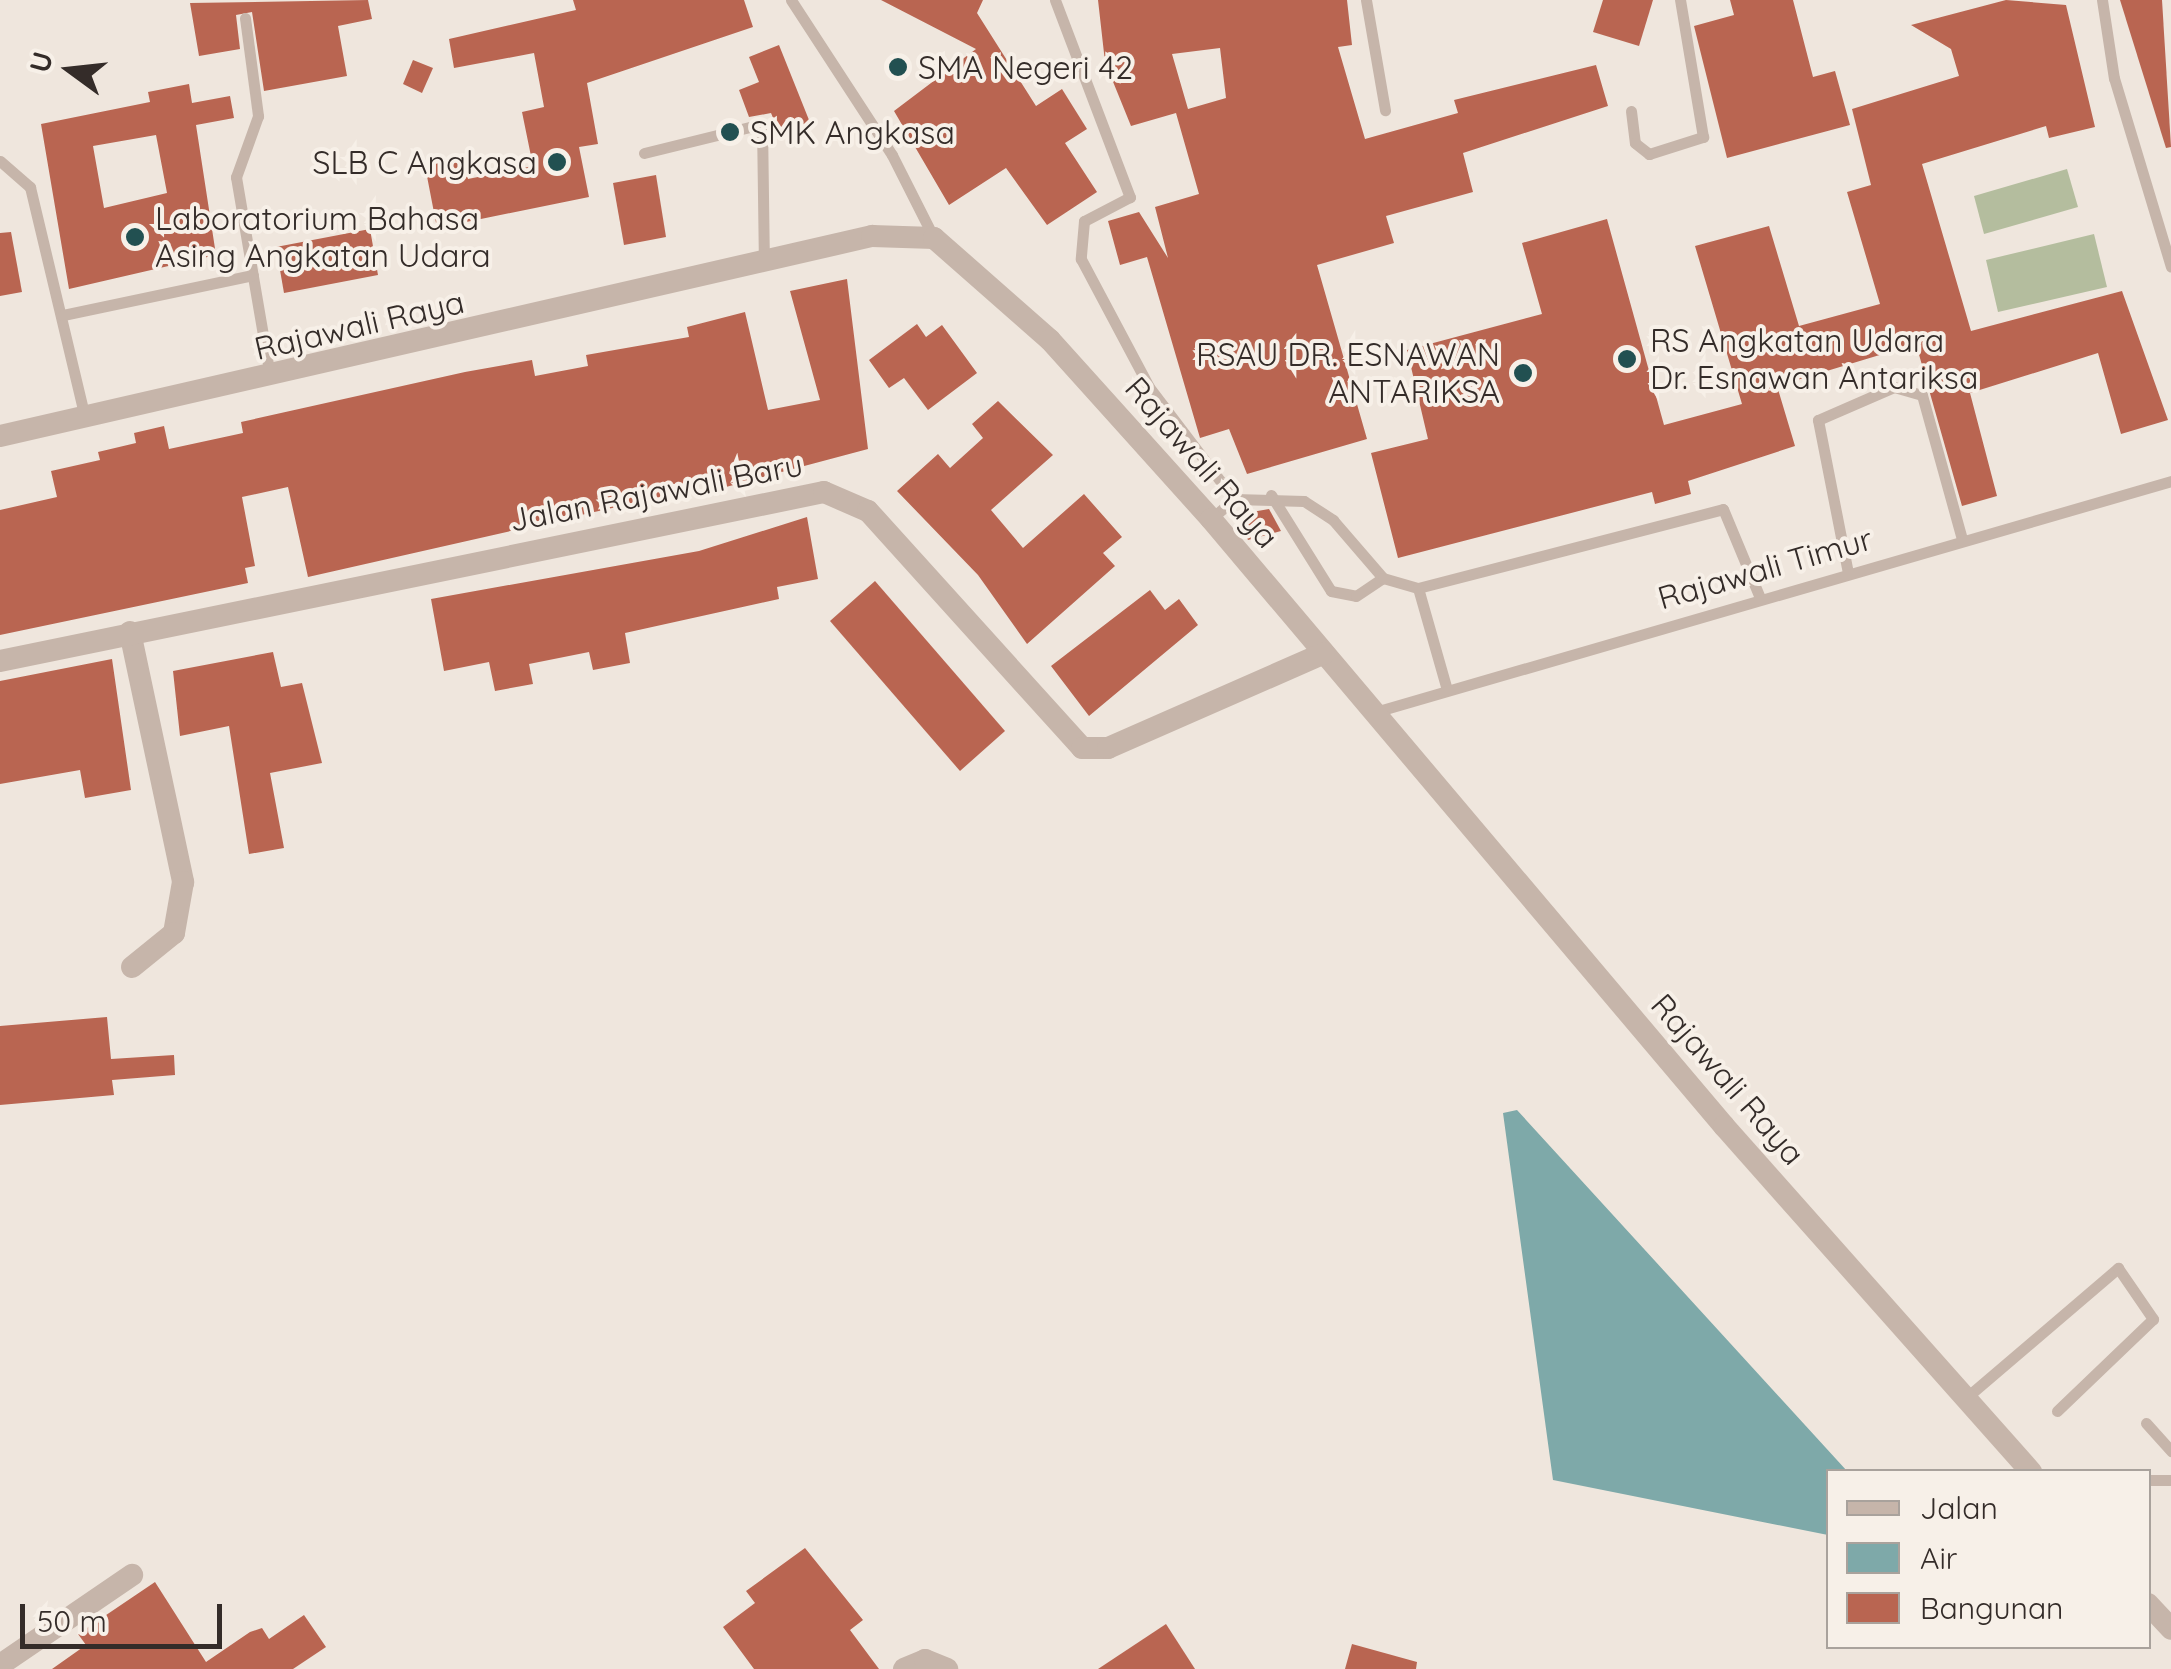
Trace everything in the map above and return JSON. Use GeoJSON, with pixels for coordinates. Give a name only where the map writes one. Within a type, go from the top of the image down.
{"type":"FeatureCollection","features":[{"type":"Feature","properties":{"kind":"street","name":"Rajawali Raya"},"geometry":{"type":"LineString","coordinates":[[0,436],[271,379],[886,234],[934,238],[1050,340],[1211,519],[2028,1469]]}},
{"type":"Feature","properties":{"kind":"street","name":"Jalan Rajawali Baru"},"geometry":{"type":"LineString","coordinates":[[0,660],[824,492],[868,511],[1082,748],[1108,748],[1324,653]]}},
{"type":"Feature","properties":{"kind":"street"},"geometry":{"type":"LineString","coordinates":[[130,632],[183,882],[174,934],[132,966]]}},
{"type":"Feature","properties":{"kind":"street"},"geometry":{"type":"LineString","coordinates":[[0,1665],[132,1575]]}},
{"type":"Feature","properties":{"kind":"street"},"geometry":{"type":"LineString","coordinates":[[2151,1607],[2171,1629]]}},
{"type":"Feature","properties":{"kind":"street"},"geometry":{"type":"LineString","coordinates":[[904,1669],[925,1660],[947,1669]]}},
{"type":"Feature","properties":{"kind":"lane"},"geometry":{"type":"LineString","coordinates":[[791,0],[892,155],[934,238]]}},
{"type":"Feature","properties":{"kind":"lane"},"geometry":{"type":"LineString","coordinates":[[1056,0],[1130,197],[1084,221],[1081,258],[1149,387],[1234,499]]}},
{"type":"Feature","properties":{"kind":"lane"},"geometry":{"type":"LineString","coordinates":[[1366,0],[1386,110]]}},
{"type":"Feature","properties":{"kind":"lane"},"geometry":{"type":"LineString","coordinates":[[1631,110],[1635,143],[1649,154],[1704,137],[1680,0]]}},
{"type":"Feature","properties":{"kind":"lane"},"geometry":{"type":"LineString","coordinates":[[2102,0],[2114,78],[2171,267]]}},
{"type":"Feature","properties":{"kind":"lane"},"geometry":{"type":"LineString","coordinates":[[245,18],[258,116],[236,177],[271,379]]}},
{"type":"Feature","properties":{"kind":"lane"},"geometry":{"type":"LineString","coordinates":[[644,153],[764,126],[764,264]]}},
{"type":"Feature","properties":{"kind":"lane"},"geometry":{"type":"LineString","coordinates":[[0,162],[30,187],[86,418]]}},
{"type":"Feature","properties":{"kind":"lane"},"geometry":{"type":"LineString","coordinates":[[62,315],[253,274]]}},
{"type":"Feature","properties":{"kind":"lane"},"geometry":{"type":"LineString","coordinates":[[1848,572],[1818,420],[1894,387],[1922,395],[1962,539]]}},
{"type":"Feature","properties":{"kind":"lane","name":"Rajawali Timur"},"geometry":{"type":"LineString","coordinates":[[1375,712],[2171,481]]}},
{"type":"Feature","properties":{"kind":"lane"},"geometry":{"type":"LineString","coordinates":[[1271,495],[1331,591],[1356,596],[1383,578]]}},
{"type":"Feature","properties":{"kind":"lane"},"geometry":{"type":"LineString","coordinates":[[1211,519],[1234,499],[1271,495],[1321,510],[1383,578],[1418,588],[1714,507],[1734,518],[1760,598]]}},
{"type":"Feature","properties":{"kind":"lane"},"geometry":{"type":"LineString","coordinates":[[1418,588],[1447,690]]}},
{"type":"Feature","properties":{"kind":"lane"},"geometry":{"type":"LineString","coordinates":[[1967,1397],[2118,1268],[2152,1321],[2057,1411]]}},
{"type":"Feature","properties":{"kind":"lane"},"geometry":{"type":"LineString","coordinates":[[2146,1423],[2171,1451]]}},
{"type":"Feature","properties":{"kind":"green space"},"geometry":{"type":"Polygon","coordinates":[[[2067,169],[2078,207],[1984,234],[1974,196],[2067,169]]]}},
{"type":"Feature","properties":{"kind":"green space"},"geometry":{"type":"Polygon","coordinates":[[[2094,234],[2107,287],[1998,312],[1986,260],[2094,234]]]}},
{"type":"Feature","properties":{"kind":"water"},"geometry":{"type":"Polygon","coordinates":[[[1517,1110],[1845,1469],[1826,1469],[1826,1535],[1553,1480],[1503,1113],[1517,1110]]]}},
{"type":"Feature","properties":{"kind":"building"},"geometry":{"type":"Polygon","coordinates":[[[368,0],[372,19],[338,26],[347,76],[264,91],[252,12],[236,15],[240,49],[199,56],[190,3],[368,0]]]}},
{"type":"Feature","properties":{"kind":"building"},"geometry":{"type":"Polygon","coordinates":[[[573,0],[744,0],[753,27],[587,83],[598,144],[579,147],[589,197],[437,228],[425,166],[464,158],[468,179],[533,166],[522,112],[544,107],[534,53],[454,68],[449,39],[576,10],[573,0]]]}},
{"type":"Feature","properties":{"kind":"building"},"geometry":{"type":"Polygon","coordinates":[[[881,0],[983,0],[977,13],[1036,106],[1062,89],[1087,129],[1065,143],[1097,192],[1047,225],[1006,168],[949,205],[894,111],[976,49],[881,0]]]}},
{"type":"Feature","properties":{"kind":"building"},"geometry":{"type":"Polygon","coordinates":[[[1098,0],[1347,0],[1352,45],[1338,47],[1365,139],[1458,113],[1454,100],[1596,65],[1608,106],[1463,153],[1473,192],[1386,216],[1394,243],[1317,265],[1367,439],[1247,474],[1229,429],[1200,438],[1147,257],[1120,265],[1108,221],[1139,212],[1168,258],[1155,207],[1199,194],[1176,113],[1131,126],[1105,62],[1098,0]],[[1220,48],[1172,54],[1188,109],[1226,98],[1220,48]]]}},
{"type":"Feature","properties":{"kind":"building"},"geometry":{"type":"Polygon","coordinates":[[[1603,0],[1653,0],[1639,46],[1593,32],[1603,0]]]}},
{"type":"Feature","properties":{"kind":"building"},"geometry":{"type":"Polygon","coordinates":[[[1730,0],[1793,0],[1813,77],[1835,71],[1850,125],[1727,158],[1694,26],[1734,15],[1730,0]]]}},
{"type":"Feature","properties":{"kind":"building"},"geometry":{"type":"Polygon","coordinates":[[[2006,0],[2066,5],[2095,127],[2049,138],[2046,126],[1922,164],[1971,331],[2122,291],[2168,420],[2121,434],[2098,353],[1970,393],[1997,496],[1962,506],[1916,344],[1777,386],[1795,446],[1688,481],[1691,494],[1655,504],[1652,492],[1398,558],[1371,453],[1428,439],[1407,350],[1542,314],[1522,243],[1607,219],[1664,425],[1742,404],[1695,246],[1769,226],[1799,326],[1880,304],[1847,192],[1871,185],[1852,109],[1959,76],[1951,49],[1911,25],[2006,0]]]}},
{"type":"Feature","properties":{"kind":"building"},"geometry":{"type":"Polygon","coordinates":[[[2120,0],[2162,0],[2171,147],[2166,148],[2120,0]]]}},
{"type":"Feature","properties":{"kind":"building"},"geometry":{"type":"Polygon","coordinates":[[[779,45],[811,125],[781,137],[771,113],[749,117],[739,90],[759,82],[749,57],[779,45]]]}},
{"type":"Feature","properties":{"kind":"building"},"geometry":{"type":"Polygon","coordinates":[[[413,60],[433,68],[422,93],[403,84],[413,60]]]}},
{"type":"Feature","properties":{"kind":"building"},"geometry":{"type":"Polygon","coordinates":[[[189,84],[192,103],[230,96],[234,118],[196,125],[216,255],[69,289],[41,124],[150,102],[148,92],[189,84]],[[156,135],[93,146],[104,208],[167,193],[156,135]]]}},
{"type":"Feature","properties":{"kind":"building"},"geometry":{"type":"Polygon","coordinates":[[[656,175],[666,237],[624,245],[613,183],[656,175]]]}},
{"type":"Feature","properties":{"kind":"building"},"geometry":{"type":"Polygon","coordinates":[[[370,229],[378,275],[284,293],[276,247],[370,229]]]}},
{"type":"Feature","properties":{"kind":"building"},"geometry":{"type":"Polygon","coordinates":[[[11,232],[22,292],[0,296],[0,233],[11,232]]]}},
{"type":"Feature","properties":{"kind":"building"},"geometry":{"type":"Polygon","coordinates":[[[847,279],[868,449],[726,487],[724,476],[663,488],[665,496],[308,577],[288,487],[242,497],[255,566],[245,568],[248,583],[0,635],[0,510],[57,497],[51,471],[100,460],[98,452],[136,443],[134,433],[164,426],[169,449],[243,433],[241,422],[465,372],[532,360],[535,376],[588,366],[586,355],[689,337],[687,327],[745,312],[768,410],[820,400],[790,291],[847,279]]]}},
{"type":"Feature","properties":{"kind":"building"},"geometry":{"type":"Polygon","coordinates":[[[917,324],[926,337],[942,325],[977,373],[928,410],[904,378],[889,388],[869,360],[917,324]]]}},
{"type":"Feature","properties":{"kind":"building"},"geometry":{"type":"Polygon","coordinates":[[[998,401],[1053,455],[991,510],[1023,548],[1084,494],[1122,537],[1103,553],[1115,566],[1027,644],[978,575],[897,491],[938,454],[950,468],[983,438],[972,424],[998,401]]]}},
{"type":"Feature","properties":{"kind":"building"},"geometry":{"type":"Polygon","coordinates":[[[1269,509],[1281,531],[1248,540],[1235,515],[1269,509]]]}},
{"type":"Feature","properties":{"kind":"building"},"geometry":{"type":"Polygon","coordinates":[[[807,517],[818,579],[777,587],[779,599],[625,633],[630,663],[593,670],[589,652],[529,664],[533,684],[495,691],[489,662],[444,671],[431,599],[699,551],[807,517]]]}},
{"type":"Feature","properties":{"kind":"building"},"geometry":{"type":"Polygon","coordinates":[[[875,581],[1005,731],[960,771],[830,621],[875,581]]]}},
{"type":"Feature","properties":{"kind":"building"},"geometry":{"type":"Polygon","coordinates":[[[1150,590],[1165,610],[1179,599],[1198,625],[1089,716],[1051,666],[1150,590]]]}},
{"type":"Feature","properties":{"kind":"building"},"geometry":{"type":"Polygon","coordinates":[[[273,652],[281,687],[302,683],[322,763],[270,773],[284,848],[249,854],[229,726],[180,736],[173,671],[273,652]]]}},
{"type":"Feature","properties":{"kind":"building"},"geometry":{"type":"Polygon","coordinates":[[[112,659],[131,790],[85,798],[80,770],[0,784],[0,681],[112,659]]]}},
{"type":"Feature","properties":{"kind":"building"},"geometry":{"type":"Polygon","coordinates":[[[107,1017],[111,1059],[174,1055],[175,1075],[112,1080],[114,1095],[0,1105],[0,1026],[107,1017]]]}},
{"type":"Feature","properties":{"kind":"building"},"geometry":{"type":"Polygon","coordinates":[[[805,1548],[863,1620],[850,1630],[879,1669],[754,1669],[723,1627],[755,1603],[746,1591],[805,1548]]]}},
{"type":"Feature","properties":{"kind":"building"},"geometry":{"type":"Polygon","coordinates":[[[155,1582],[206,1662],[250,1632],[262,1628],[269,1639],[304,1615],[326,1647],[293,1669],[52,1669],[86,1645],[78,1634],[155,1582]]]}},
{"type":"Feature","properties":{"kind":"building"},"geometry":{"type":"Polygon","coordinates":[[[1166,1624],[1195,1669],[1098,1669],[1166,1624]]]}},
{"type":"Feature","properties":{"kind":"building"},"geometry":{"type":"Polygon","coordinates":[[[1352,1644],[1417,1662],[1416,1669],[1345,1669],[1352,1644]]]}},
{"type":"Feature","properties":{"kind":"place","name":"SMA Negeri 42"},"geometry":{"type":"Point","coordinates":[898,67]}},
{"type":"Feature","properties":{"kind":"place","name":"SMK Angkasa"},"geometry":{"type":"Point","coordinates":[730,132]}},
{"type":"Feature","properties":{"kind":"place","name":"SLB C Angkasa"},"geometry":{"type":"Point","coordinates":[557,162]}},
{"type":"Feature","properties":{"kind":"place","name":"Laboratorium Bahasa Asing Angkatan Udara"},"geometry":{"type":"Point","coordinates":[135,237]}},
{"type":"Feature","properties":{"kind":"place","name":"RS Angkatan Udara Dr. Esnawan Antariksa"},"geometry":{"type":"Point","coordinates":[1627,359]}},
{"type":"Feature","properties":{"kind":"place","name":"RSAU DR. ESNAWAN ANTARIKSA"},"geometry":{"type":"Point","coordinates":[1523,373]}}]}
